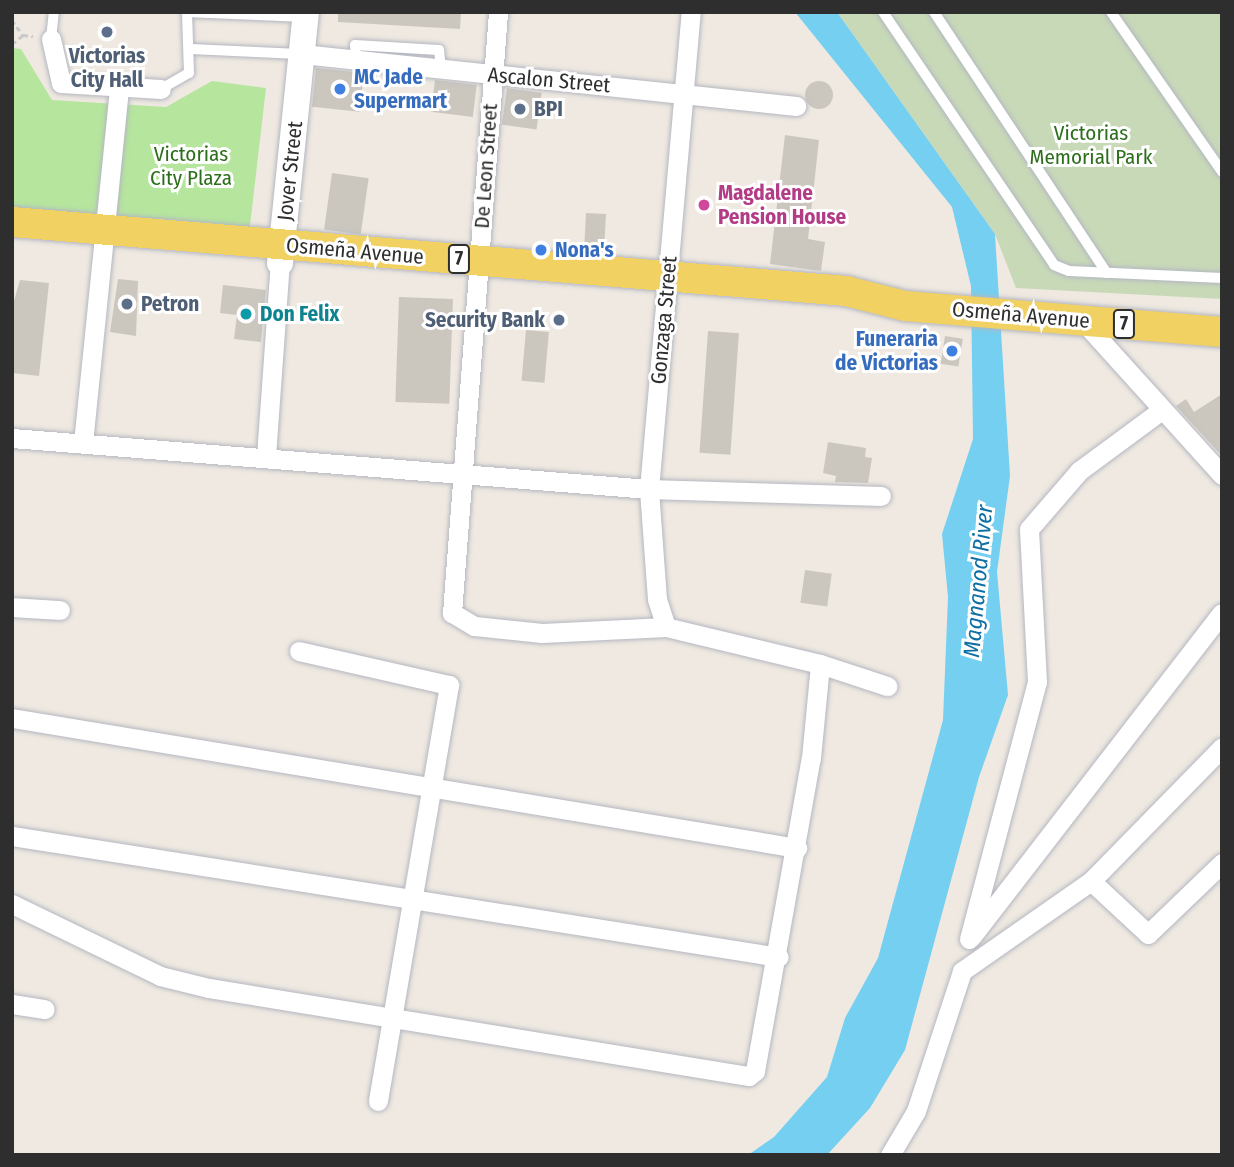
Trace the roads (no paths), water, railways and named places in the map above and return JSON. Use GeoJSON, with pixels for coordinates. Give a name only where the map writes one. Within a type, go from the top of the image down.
{"type":"FeatureCollection","features":[{"type":"Feature","properties":{"kind":"main road","name":"Osmeña Avenue"},"geometry":{"type":"LineString","coordinates":[[12,222],[107,239],[668,286],[841,312],[905,306],[1222,332]]}},
{"type":"Feature","properties":{"kind":"main road","name":"Osmeña Avenue"},"geometry":{"type":"LineString","coordinates":[[12,241],[107,239]]}},
{"type":"Feature","properties":{"kind":"street","name":"De Leon Street"},"geometry":{"type":"LineString","coordinates":[[498,12],[452,591],[453,613],[462,623],[542,633],[666,627],[820,664],[887,686]]}},
{"type":"Feature","properties":{"kind":"street","name":"Gonzaga Street"},"geometry":{"type":"LineString","coordinates":[[666,627],[657,599],[649,489],[691,12]]}},
{"type":"Feature","properties":{"kind":"street","name":"Jover Street"},"geometry":{"type":"LineString","coordinates":[[266,456],[281,254],[306,15]]}},
{"type":"Feature","properties":{"kind":"street"},"geometry":{"type":"LineString","coordinates":[[51,39],[61,83],[161,89]]}},
{"type":"Feature","properties":{"kind":"street","name":"Ascalon Street"},"geometry":{"type":"LineString","coordinates":[[302,54],[796,106]]}},
{"type":"Feature","properties":{"kind":"street"},"geometry":{"type":"LineString","coordinates":[[83,443],[107,239],[119,87]]}},
{"type":"Feature","properties":{"kind":"street"},"geometry":{"type":"LineString","coordinates":[[1082,320],[1160,411],[1222,475]]}},
{"type":"Feature","properties":{"kind":"street"},"geometry":{"type":"LineString","coordinates":[[890,1155],[916,1111],[962,971],[1037,682],[1029,529],[1079,471],[1160,411]]}},
{"type":"Feature","properties":{"kind":"street"},"geometry":{"type":"LineString","coordinates":[[12,438],[462,470],[649,489],[881,496]]}},
{"type":"Feature","properties":{"kind":"street"},"geometry":{"type":"LineString","coordinates":[[12,607],[60,610]]}},
{"type":"Feature","properties":{"kind":"street"},"geometry":{"type":"LineString","coordinates":[[969,939],[1222,613]]}},
{"type":"Feature","properties":{"kind":"street"},"geometry":{"type":"LineString","coordinates":[[299,651],[449,685],[377,1101]]}},
{"type":"Feature","properties":{"kind":"street"},"geometry":{"type":"LineString","coordinates":[[12,904],[160,976],[749,1076],[759,1064],[779,957],[797,848],[820,664]]}},
{"type":"Feature","properties":{"kind":"street"},"geometry":{"type":"LineString","coordinates":[[12,718],[431,784],[797,848]]}},
{"type":"Feature","properties":{"kind":"street"},"geometry":{"type":"LineString","coordinates":[[962,971],[1091,881],[1222,747]]}},
{"type":"Feature","properties":{"kind":"street"},"geometry":{"type":"LineString","coordinates":[[12,836],[779,957]]}},
{"type":"Feature","properties":{"kind":"street"},"geometry":{"type":"LineString","coordinates":[[1091,881],[1148,934],[1222,863]]}},
{"type":"Feature","properties":{"kind":"street"},"geometry":{"type":"LineString","coordinates":[[12,1003],[44,1009]]}},
{"type":"Feature","properties":{"kind":"lane"},"geometry":{"type":"LineString","coordinates":[[51,39],[54,12]]}},
{"type":"Feature","properties":{"kind":"lane"},"geometry":{"type":"LineString","coordinates":[[883,12],[1054,265],[1107,273],[1222,278]]}},
{"type":"Feature","properties":{"kind":"lane"},"geometry":{"type":"LineString","coordinates":[[934,12],[1107,273]]}},
{"type":"Feature","properties":{"kind":"lane"},"geometry":{"type":"LineString","coordinates":[[1111,12],[1222,172]]}},
{"type":"Feature","properties":{"kind":"lane"},"geometry":{"type":"LineString","coordinates":[[161,89],[185,80],[191,49],[187,13],[306,15]]}},
{"type":"Feature","properties":{"kind":"lane"},"geometry":{"type":"LineString","coordinates":[[191,49],[302,54]]}},
{"type":"Feature","properties":{"kind":"water","name":"Magnanod River"},"geometry":{"type":"Polygon","coordinates":[[[795,12],[837,12],[995,234],[1010,476],[997,572],[1008,695],[979,777],[905,1050],[870,1108],[827,1155],[748,1155],[774,1137],[827,1077],[845,1018],[878,958],[943,720],[948,597],[942,534],[973,439],[971,286],[952,207],[795,12]]]}},
{"type":"Feature","properties":{"kind":"place","name":"Victorias City Hall"},"geometry":{"type":"Point","coordinates":[107,32]}},
{"type":"Feature","properties":{"kind":"place","name":"MC Jade Supermart"},"geometry":{"type":"Point","coordinates":[340,89]}},
{"type":"Feature","properties":{"kind":"place","name":"BPI"},"geometry":{"type":"Point","coordinates":[520,109]}},
{"type":"Feature","properties":{"kind":"place","name":"Magdalene Pension House"},"geometry":{"type":"Point","coordinates":[704,205]}},
{"type":"Feature","properties":{"kind":"place","name":"Nona's"},"geometry":{"type":"Point","coordinates":[541,250]}},
{"type":"Feature","properties":{"kind":"place","name":"Petron"},"geometry":{"type":"Point","coordinates":[127,304]}},
{"type":"Feature","properties":{"kind":"place","name":"Don Felix"},"geometry":{"type":"Point","coordinates":[246,314]}},
{"type":"Feature","properties":{"kind":"place","name":"Security Bank"},"geometry":{"type":"Point","coordinates":[559,320]}},
{"type":"Feature","properties":{"kind":"place","name":"Funeraria de Victorias"},"geometry":{"type":"Point","coordinates":[952,351]}},
{"type":"Feature","properties":{"kind":"park label","name":"Victorias Memorial Park"},"geometry":{"type":"Point","coordinates":[1091,145]}},
{"type":"Feature","properties":{"kind":"park label","name":"Victorias City Plaza"},"geometry":{"type":"Point","coordinates":[191,166]}}]}
